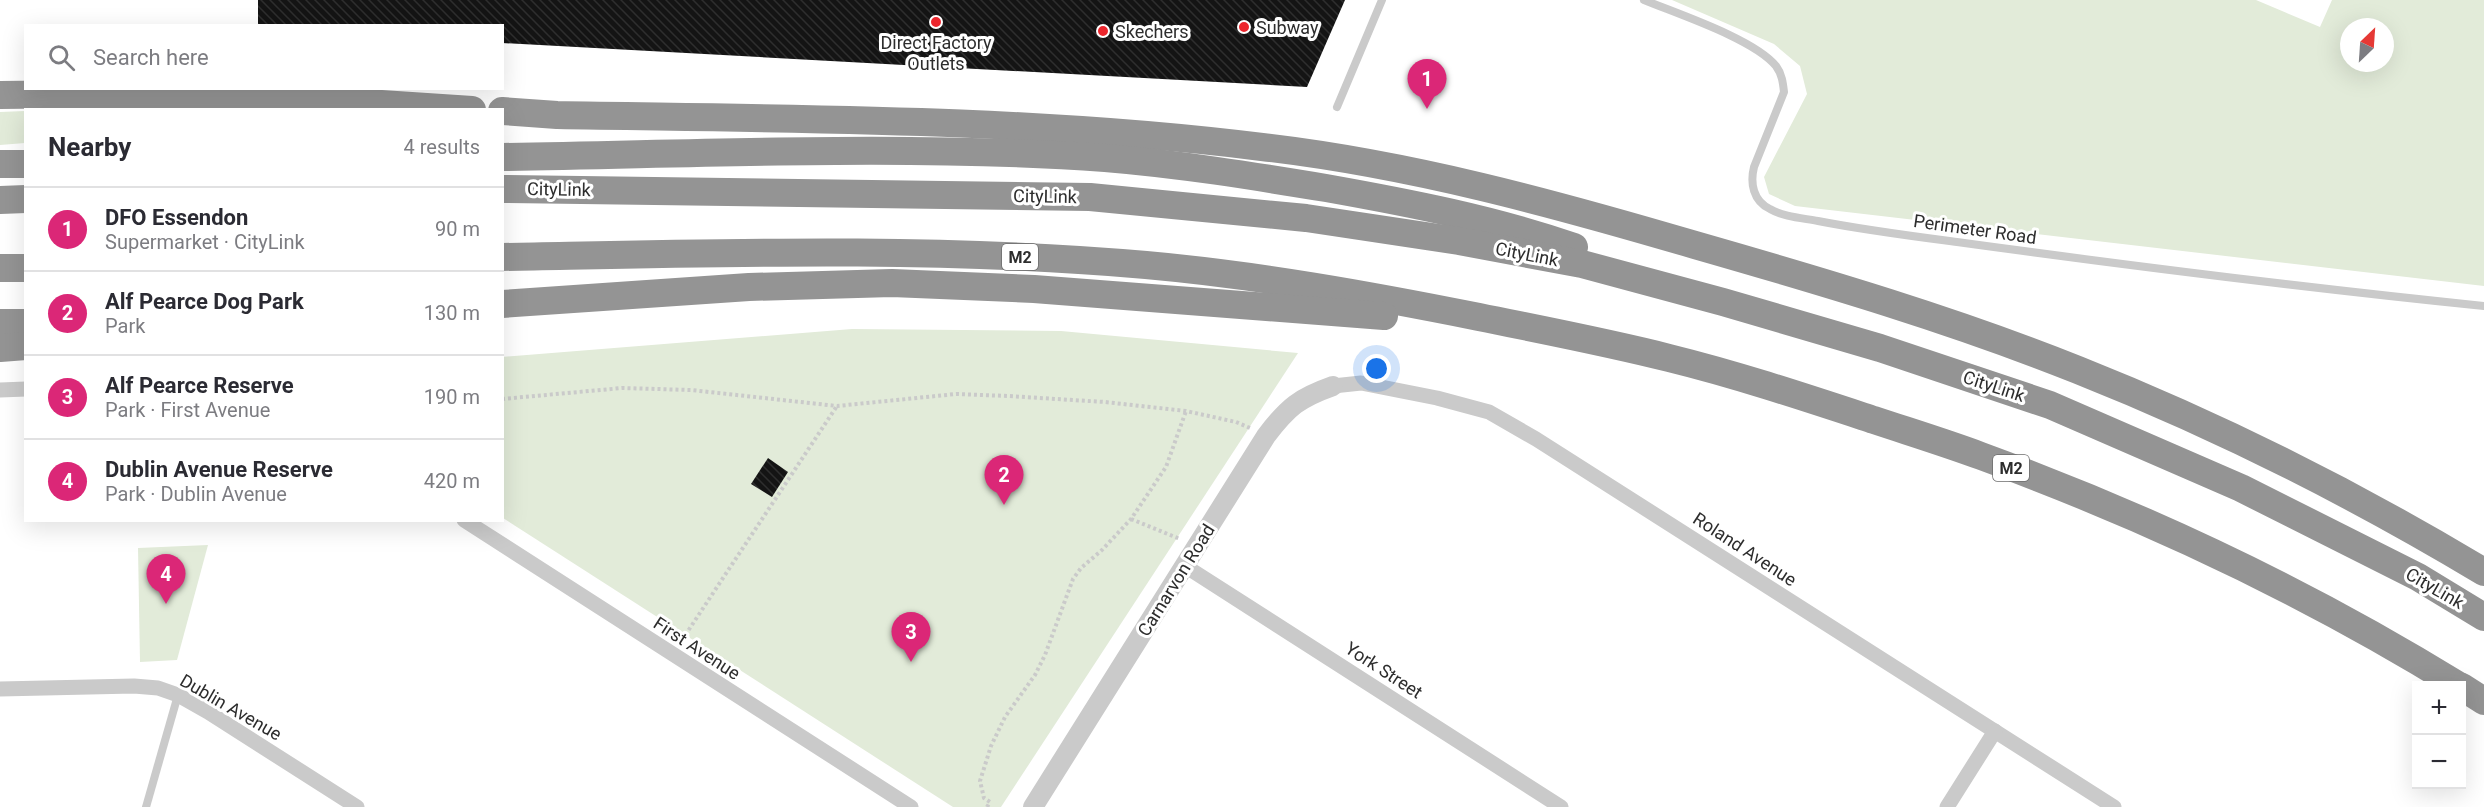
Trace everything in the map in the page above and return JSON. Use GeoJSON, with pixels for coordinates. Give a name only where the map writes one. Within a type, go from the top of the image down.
{"type":"FeatureCollection","features":[{"type":"Feature","properties":{"kind":"highway"},"geometry":{"type":"LineString","coordinates":[[0,95],[88,94],[327,101],[440,108]]}},
{"type":"Feature","properties":{"kind":"highway"},"geometry":{"type":"LineString","coordinates":[[504,111],[557,115],[925,121],[1160,136],[1266,147],[1433,174],[1493,188],[1853,290],[2078,370],[2195,420],[2308,473],[2413,529],[2484,572]]}},
{"type":"Feature","properties":{"kind":"highway"},"geometry":{"type":"LineString","coordinates":[[504,122],[557,115]]}},
{"type":"Feature","properties":{"kind":"highway"},"geometry":{"type":"LineString","coordinates":[[504,157],[773,151],[955,153],[1105,158],[1200,169],[1421,204],[1559,242],[1723,302]]}},
{"type":"Feature","properties":{"kind":"highway"},"geometry":{"type":"LineString","coordinates":[[0,164],[24,164]]}},
{"type":"Feature","properties":{"kind":"highway","name":"CityLink"},"geometry":{"type":"LineString","coordinates":[[504,189],[1101,198],[1306,218],[1459,241],[1582,264],[1880,348],[2050,405],[2241,488],[2418,577],[2484,617]]}},
{"type":"Feature","properties":{"kind":"highway"},"geometry":{"type":"LineString","coordinates":[[0,200],[24,199]]}},
{"type":"Feature","properties":{"kind":"highway","name":"M2"},"geometry":{"type":"LineString","coordinates":[[504,257],[863,251],[1015,256],[1149,265],[1274,281],[1401,302],[1532,328],[1682,362],[1826,404],[1980,455],[2183,539],[2310,602],[2451,681]]}},
{"type":"Feature","properties":{"kind":"highway"},"geometry":{"type":"LineString","coordinates":[[0,268],[24,268]]}},
{"type":"Feature","properties":{"kind":"highway"},"geometry":{"type":"LineString","coordinates":[[504,304],[749,288],[892,283],[1034,289],[1532,328]]}},
{"type":"Feature","properties":{"kind":"highway"},"geometry":{"type":"LineString","coordinates":[[0,323],[24,323]]}},
{"type":"Feature","properties":{"kind":"highway"},"geometry":{"type":"LineString","coordinates":[[0,348],[24,346]]}},
{"type":"Feature","properties":{"kind":"highway","name":"M2"},"geometry":{"type":"LineString","coordinates":[[2466,690],[2484,701]]}},
{"type":"Feature","properties":{"kind":"street","name":"Roland Avenue"},"geometry":{"type":"LineString","coordinates":[[1333,386],[1361,383],[1437,398],[1489,412],[1536,439],[2114,807]]}},
{"type":"Feature","properties":{"kind":"street","name":"Carnarvon Road"},"geometry":{"type":"LineString","coordinates":[[1034,803],[1266,436],[1285,412],[1307,395],[1333,386]]}},
{"type":"Feature","properties":{"kind":"street"},"geometry":{"type":"LineString","coordinates":[[0,390],[24,389]]}},
{"type":"Feature","properties":{"kind":"street","name":"First Avenue"},"geometry":{"type":"LineString","coordinates":[[467,522],[672,656],[911,807]]}},
{"type":"Feature","properties":{"kind":"street","name":"York Street"},"geometry":{"type":"LineString","coordinates":[[1185,566],[1561,807]]}},
{"type":"Feature","properties":{"kind":"street","name":"Dublin Avenue"},"geometry":{"type":"LineString","coordinates":[[0,689],[134,686],[158,688],[178,694],[357,807]]}},
{"type":"Feature","properties":{"kind":"street"},"geometry":{"type":"LineString","coordinates":[[1947,807],[1995,731]]}},
{"type":"Feature","properties":{"kind":"lane"},"geometry":{"type":"LineString","coordinates":[[1336,107],[1382,0]]}},
{"type":"Feature","properties":{"kind":"lane","name":"Perimeter Road"},"geometry":{"type":"LineString","coordinates":[[1644,0],[1746,43],[1777,68],[1783,81],[1784,92],[1751,179],[1759,200],[1769,209],[1789,216],[1833,224],[1946,240],[2321,288],[2484,306]]}},
{"type":"Feature","properties":{"kind":"lane"},"geometry":{"type":"LineString","coordinates":[[146,807],[178,694]]}},
{"type":"Feature","properties":{"kind":"path"},"geometry":{"type":"LineString","coordinates":[[504,399],[622,388],[691,390],[837,406],[956,394],[1105,402],[1186,411],[1236,422],[1266,436]]}},
{"type":"Feature","properties":{"kind":"path"},"geometry":{"type":"LineString","coordinates":[[672,656],[837,406]]}},
{"type":"Feature","properties":{"kind":"path"},"geometry":{"type":"LineString","coordinates":[[987,807],[990,802],[984,798],[980,781],[991,746],[1005,717],[1040,665],[1073,579],[1081,568],[1102,550],[1131,519],[1166,467],[1186,411]]}},
{"type":"Feature","properties":{"kind":"path"},"geometry":{"type":"LineString","coordinates":[[1131,519],[1197,547]]}},
{"type":"Feature","properties":{"kind":"green space"},"geometry":{"type":"Polygon","coordinates":[[[1672,0],[2256,0],[2320,27],[2332,0],[2484,0],[2484,286],[1795,206],[1769,194],[1764,177],[1807,94],[1800,66],[1774,44],[1672,0]]]}},
{"type":"Feature","properties":{"kind":"green space"},"geometry":{"type":"Polygon","coordinates":[[[24,111],[24,143],[0,145],[0,112],[24,111]]]}},
{"type":"Feature","properties":{"kind":"green space"},"geometry":{"type":"Polygon","coordinates":[[[852,329],[1061,331],[1298,353],[1001,807],[953,807],[504,519],[504,357],[852,329]]]}},
{"type":"Feature","properties":{"kind":"green space"},"geometry":{"type":"Polygon","coordinates":[[[208,545],[177,660],[140,662],[138,548],[208,545]]]}},
{"type":"Feature","properties":{"kind":"building","name":"Direct Factory Outlets"},"geometry":{"type":"Polygon","coordinates":[[[258,0],[1345,0],[1307,87],[504,43],[504,24],[258,24],[258,0]]]}},
{"type":"Feature","properties":{"kind":"building"},"geometry":{"type":"Polygon","coordinates":[[[768,458],[788,472],[772,497],[751,484],[768,458]]]}},
{"type":"Feature","properties":{"kind":"place","name":"Direct Factory Outlets"},"geometry":{"type":"Point","coordinates":[936,22]}},
{"type":"Feature","properties":{"kind":"place","name":"Subway"},"geometry":{"type":"Point","coordinates":[1244,27]}},
{"type":"Feature","properties":{"kind":"place","name":"Skechers"},"geometry":{"type":"Point","coordinates":[1103,31]}},
{"type":"Feature","properties":{"kind":"place","name":"DFO Essendon"},"geometry":{"type":"Point","coordinates":[1427,109]}},
{"type":"Feature","properties":{"kind":"place","name":"Alf Pearce Dog Park"},"geometry":{"type":"Point","coordinates":[1004,505]}},
{"type":"Feature","properties":{"kind":"place","name":"Dublin Avenue Reserve"},"geometry":{"type":"Point","coordinates":[166,604]}},
{"type":"Feature","properties":{"kind":"place","name":"Alf Pearce Reserve"},"geometry":{"type":"Point","coordinates":[911,662]}}]}
